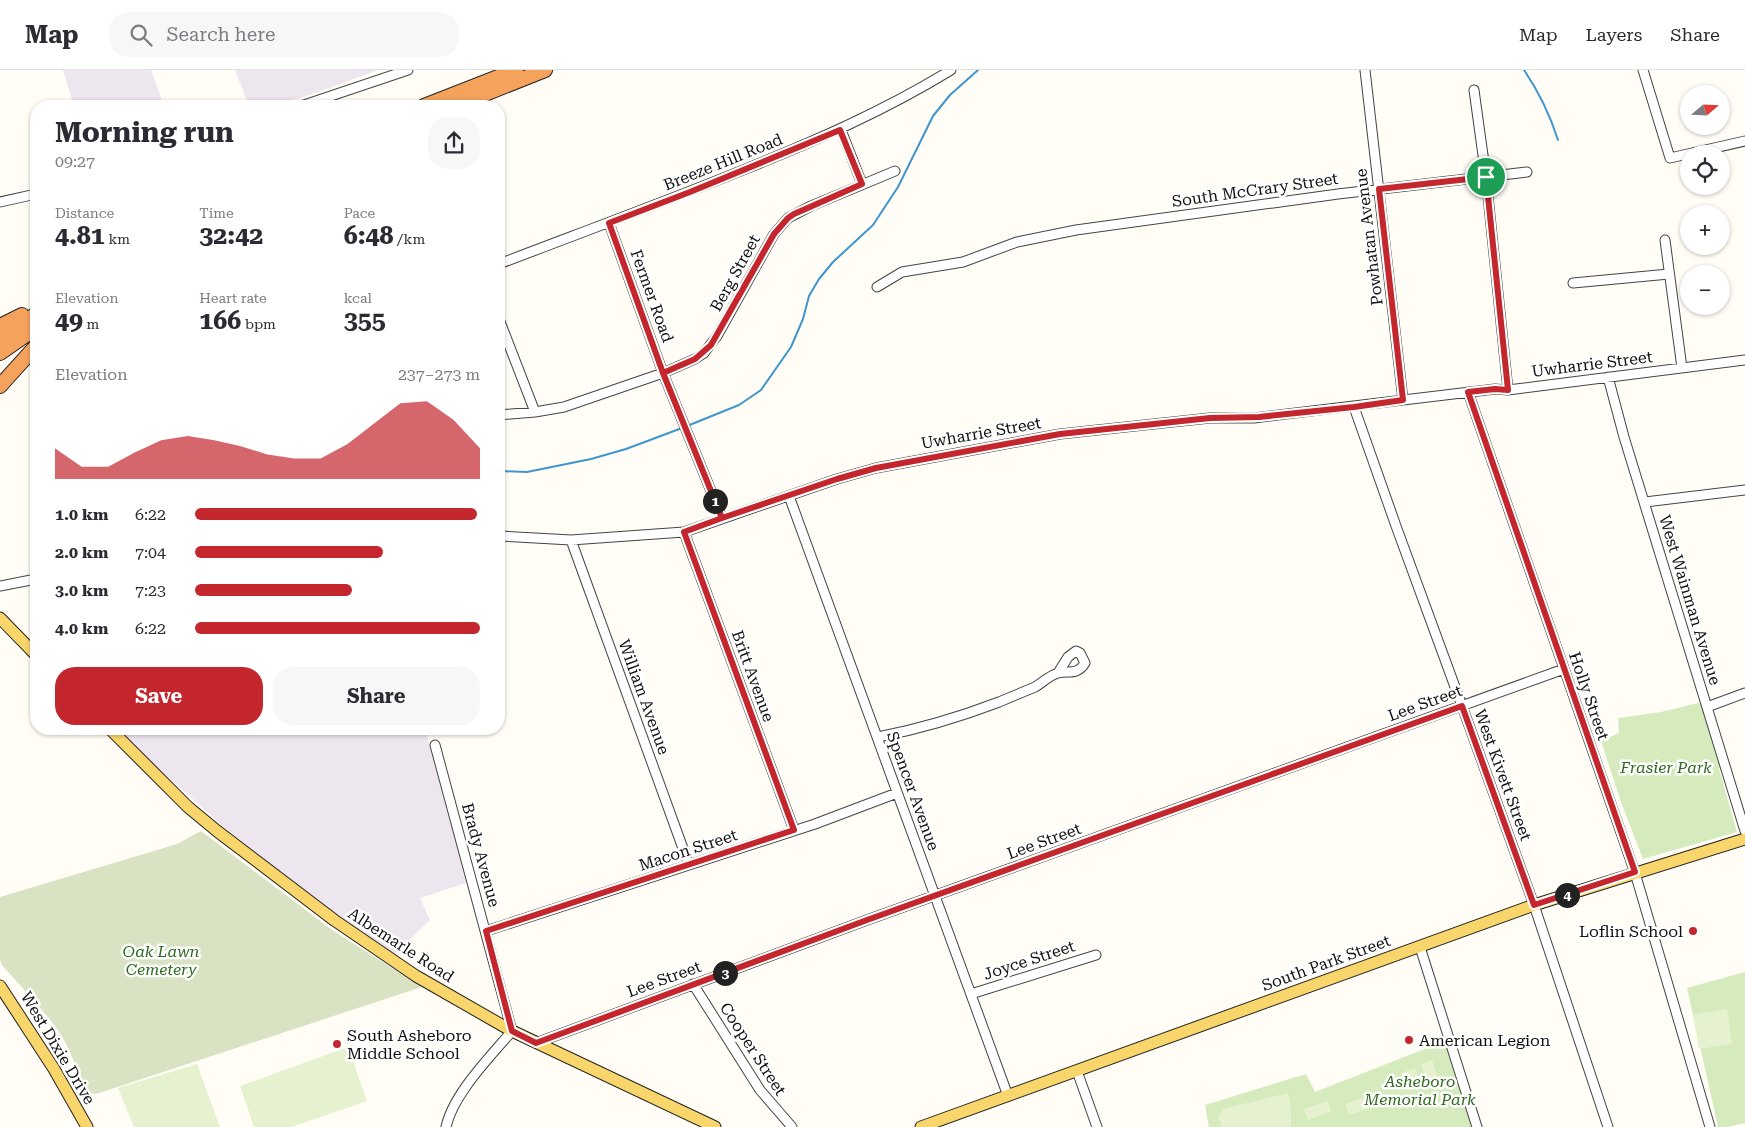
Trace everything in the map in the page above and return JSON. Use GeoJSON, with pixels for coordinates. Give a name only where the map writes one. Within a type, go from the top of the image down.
{"type":"FeatureCollection","features":[{"type":"Feature","properties":{"kind":"highway"},"geometry":{"type":"LineString","coordinates":[[439,100],[516,70]]}},
{"type":"Feature","properties":{"kind":"highway"},"geometry":{"type":"LineString","coordinates":[[469,100],[545,70]]}},
{"type":"Feature","properties":{"kind":"highway"},"geometry":{"type":"LineString","coordinates":[[0,326],[30,311]]}},
{"type":"Feature","properties":{"kind":"highway"},"geometry":{"type":"LineString","coordinates":[[0,340],[30,318]]}},
{"type":"Feature","properties":{"kind":"highway"},"geometry":{"type":"LineString","coordinates":[[0,353],[30,332]]}},
{"type":"Feature","properties":{"kind":"highway"},"geometry":{"type":"LineString","coordinates":[[0,386],[30,353]]}},
{"type":"Feature","properties":{"kind":"main road"},"geometry":{"type":"LineString","coordinates":[[0,618],[30,649]]}},
{"type":"Feature","properties":{"kind":"main road","name":"Albemarle Road"},"geometry":{"type":"LineString","coordinates":[[116,735],[188,807],[314,906],[416,976],[512,1031],[716,1127]]}},
{"type":"Feature","properties":{"kind":"main road","name":"South Park Street"},"geometry":{"type":"LineString","coordinates":[[921,1127],[1534,905],[1745,839]]}},
{"type":"Feature","properties":{"kind":"main road","name":"West Dixie Drive"},"geometry":{"type":"LineString","coordinates":[[0,986],[49,1062],[86,1127]]}},
{"type":"Feature","properties":{"kind":"street"},"geometry":{"type":"LineString","coordinates":[[319,100],[408,70]]}},
{"type":"Feature","properties":{"kind":"street","name":"Breeze Hill Road"},"geometry":{"type":"LineString","coordinates":[[505,262],[690,192],[840,130],[892,104],[950,70]]}},
{"type":"Feature","properties":{"kind":"street","name":"Powhatan Avenue"},"geometry":{"type":"LineString","coordinates":[[1364,70],[1403,400]]}},
{"type":"Feature","properties":{"kind":"street"},"geometry":{"type":"LineString","coordinates":[[1643,70],[1670,158],[1745,141]]}},
{"type":"Feature","properties":{"kind":"street"},"geometry":{"type":"LineString","coordinates":[[1474,90],[1486,177],[1508,390]]}},
{"type":"Feature","properties":{"kind":"street"},"geometry":{"type":"LineString","coordinates":[[840,130],[862,184]]}},
{"type":"Feature","properties":{"kind":"street","name":"Berg Street"},"geometry":{"type":"LineString","coordinates":[[505,414],[535,412],[572,404],[663,373],[695,359],[711,345],[774,234],[788,218],[811,206],[895,170]]}},
{"type":"Feature","properties":{"kind":"street","name":"South McCrary Street"},"geometry":{"type":"LineString","coordinates":[[877,287],[902,272],[963,262],[1017,242],[1076,230],[1379,189],[1527,172]]}},
{"type":"Feature","properties":{"kind":"street"},"geometry":{"type":"LineString","coordinates":[[0,202],[30,195]]}},
{"type":"Feature","properties":{"kind":"street","name":"Fermer Road"},"geometry":{"type":"LineString","coordinates":[[609,223],[663,373],[722,518]]}},
{"type":"Feature","properties":{"kind":"street"},"geometry":{"type":"LineString","coordinates":[[1665,240],[1682,368]]}},
{"type":"Feature","properties":{"kind":"street"},"geometry":{"type":"LineString","coordinates":[[1573,283],[1669,274]]}},
{"type":"Feature","properties":{"kind":"street"},"geometry":{"type":"LineString","coordinates":[[505,334],[535,412]]}},
{"type":"Feature","properties":{"kind":"street","name":"Uwharrie Street"},"geometry":{"type":"LineString","coordinates":[[505,536],[570,540],[684,532],[837,479],[876,468],[1060,434],[1210,418],[1254,418],[1495,389],[1508,390],[1745,360]]}},
{"type":"Feature","properties":{"kind":"street","name":"West Wainman Avenue"},"geometry":{"type":"LineString","coordinates":[[1608,377],[1624,437],[1745,831]]}},
{"type":"Feature","properties":{"kind":"street","name":"Holly Street"},"geometry":{"type":"LineString","coordinates":[[1468,392],[1635,872],[1710,1127]]}},
{"type":"Feature","properties":{"kind":"street","name":"West Kivett Street"},"geometry":{"type":"LineString","coordinates":[[1354,407],[1534,905],[1608,1127]]}},
{"type":"Feature","properties":{"kind":"street"},"geometry":{"type":"LineString","coordinates":[[1645,502],[1745,490]]}},
{"type":"Feature","properties":{"kind":"street","name":"Spencer Avenue"},"geometry":{"type":"LineString","coordinates":[[789,496],[1008,1096]]}},
{"type":"Feature","properties":{"kind":"street","name":"Britt Avenue"},"geometry":{"type":"LineString","coordinates":[[684,532],[794,830]]}},
{"type":"Feature","properties":{"kind":"street","name":"William Avenue"},"geometry":{"type":"LineString","coordinates":[[570,540],[689,865]]}},
{"type":"Feature","properties":{"kind":"street"},"geometry":{"type":"LineString","coordinates":[[0,586],[30,580]]}},
{"type":"Feature","properties":{"kind":"street","name":"Lee Street"},"geometry":{"type":"LineString","coordinates":[[536,1043],[693,984],[1564,669]]}},
{"type":"Feature","properties":{"kind":"street"},"geometry":{"type":"LineString","coordinates":[[878,737],[913,730],[1000,702],[1034,687],[1058,673]]}},
{"type":"Feature","properties":{"kind":"street"},"geometry":{"type":"LineString","coordinates":[[1707,707],[1745,693]]}},
{"type":"Feature","properties":{"kind":"street","name":"Brady Avenue"},"geometry":{"type":"LineString","coordinates":[[435,745],[512,1031]]}},
{"type":"Feature","properties":{"kind":"street","name":"Macon Street"},"geometry":{"type":"LineString","coordinates":[[486,931],[794,830],[897,792]]}},
{"type":"Feature","properties":{"kind":"street"},"geometry":{"type":"LineString","coordinates":[[1420,947],[1476,1127]]}},
{"type":"Feature","properties":{"kind":"street","name":"Joyce Street"},"geometry":{"type":"LineString","coordinates":[[971,994],[1096,954]]}},
{"type":"Feature","properties":{"kind":"street","name":"Cooper Street"},"geometry":{"type":"LineString","coordinates":[[693,984],[760,1090],[776,1111],[792,1127]]}},
{"type":"Feature","properties":{"kind":"street"},"geometry":{"type":"LineString","coordinates":[[446,1127],[448,1115],[457,1100],[512,1031]]}},
{"type":"Feature","properties":{"kind":"street"},"geometry":{"type":"LineString","coordinates":[[1077,1071],[1097,1127]]}},
{"type":"Feature","properties":{"kind":"shaded area"},"geometry":{"type":"Polygon","coordinates":[[[63,70],[151,70],[162,100],[72,100],[63,70]]]}},
{"type":"Feature","properties":{"kind":"shaded area"},"geometry":{"type":"Polygon","coordinates":[[[235,70],[378,70],[293,100],[247,100],[235,70]]]}},
{"type":"Feature","properties":{"kind":"shaded area"},"geometry":{"type":"Polygon","coordinates":[[[124,735],[427,735],[469,882],[420,898],[430,920],[395,954],[308,894],[223,826],[151,762],[124,735]]]}},
{"type":"Feature","properties":{"kind":"green space","name":"Frasier Park"},"geometry":{"type":"Polygon","coordinates":[[[1702,702],[1737,832],[1643,859],[1622,805],[1601,741],[1619,733],[1618,718],[1661,712],[1702,702]]]}},
{"type":"Feature","properties":{"kind":"green space","name":"Oak Lawn Cemetery"},"geometry":{"type":"Polygon","coordinates":[[[201,831],[332,930],[422,987],[96,1094],[89,1093],[60,1033],[2,965],[0,960],[0,897],[177,844],[201,831]]]}},
{"type":"Feature","properties":{"kind":"green space"},"geometry":{"type":"Polygon","coordinates":[[[1745,972],[1745,1123],[1718,1127],[1687,988],[1745,972]]]}},
{"type":"Feature","properties":{"kind":"green space"},"geometry":{"type":"Polygon","coordinates":[[[1727,1009],[1732,1044],[1699,1049],[1693,1015],[1727,1009]]]}},
{"type":"Feature","properties":{"kind":"green space","name":"Asheboro Memorial Park"},"geometry":{"type":"Polygon","coordinates":[[[1445,1041],[1472,1127],[1209,1127],[1205,1105],[1306,1074],[1315,1092],[1445,1041]]]}},
{"type":"Feature","properties":{"kind":"green space"},"geometry":{"type":"Polygon","coordinates":[[[348,1047],[367,1101],[292,1127],[254,1127],[240,1086],[348,1047]]]}},
{"type":"Feature","properties":{"kind":"green space"},"geometry":{"type":"Polygon","coordinates":[[[1432,1060],[1439,1081],[1428,1085],[1421,1064],[1432,1060]]]}},
{"type":"Feature","properties":{"kind":"green space"},"geometry":{"type":"Polygon","coordinates":[[[197,1064],[220,1127],[134,1127],[118,1088],[197,1064]]]}},
{"type":"Feature","properties":{"kind":"green space"},"geometry":{"type":"Polygon","coordinates":[[[1415,1068],[1422,1085],[1407,1091],[1401,1073],[1415,1068]]]}},
{"type":"Feature","properties":{"kind":"green space"},"geometry":{"type":"Polygon","coordinates":[[[1288,1093],[1291,1127],[1222,1127],[1218,1117],[1223,1109],[1288,1093]]]}},
{"type":"Feature","properties":{"kind":"green space"},"geometry":{"type":"Polygon","coordinates":[[[1369,1096],[1373,1107],[1349,1115],[1345,1104],[1369,1096]]]}},
{"type":"Feature","properties":{"kind":"green space"},"geometry":{"type":"Polygon","coordinates":[[[1328,1101],[1331,1111],[1308,1120],[1304,1109],[1328,1101]]]}},
{"type":"Feature","properties":{"kind":"waterway"},"geometry":{"type":"LineString","coordinates":[[687,426],[739,405],[761,390],[791,347],[803,319],[809,296],[819,279],[833,262],[873,225],[898,187],[933,116],[950,95],[978,70]]}},
{"type":"Feature","properties":{"kind":"waterway"},"geometry":{"type":"LineString","coordinates":[[1524,70],[1544,104],[1558,140]]}},
{"type":"Feature","properties":{"kind":"waterway"},"geometry":{"type":"LineString","coordinates":[[505,471],[527,472],[591,459],[626,449],[682,428]]}},
{"type":"Feature","properties":{"kind":"place","name":"Loflin School"},"geometry":{"type":"Point","coordinates":[1693,931]}},
{"type":"Feature","properties":{"kind":"place","name":"American Legion"},"geometry":{"type":"Point","coordinates":[1409,1040]}},
{"type":"Feature","properties":{"kind":"place","name":"South Asheboro Middle School"},"geometry":{"type":"Point","coordinates":[337,1044]}},
{"type":"Feature","properties":{"kind":"route"},"geometry":{"type":"LineString","coordinates":[[1486,177],[1379,189],[1403,400],[1254,418],[1210,418],[1060,434],[876,468],[837,479],[722,518],[702,470],[663,373],[609,223],[840,130],[862,184],[788,218],[774,234],[711,345],[695,359],[663,373],[722,518],[684,532],[794,830],[486,931],[512,1031],[536,1043],[867,920],[1462,706],[1534,905],[1635,872],[1468,392],[1495,389],[1508,390],[1486,177]]}}]}
